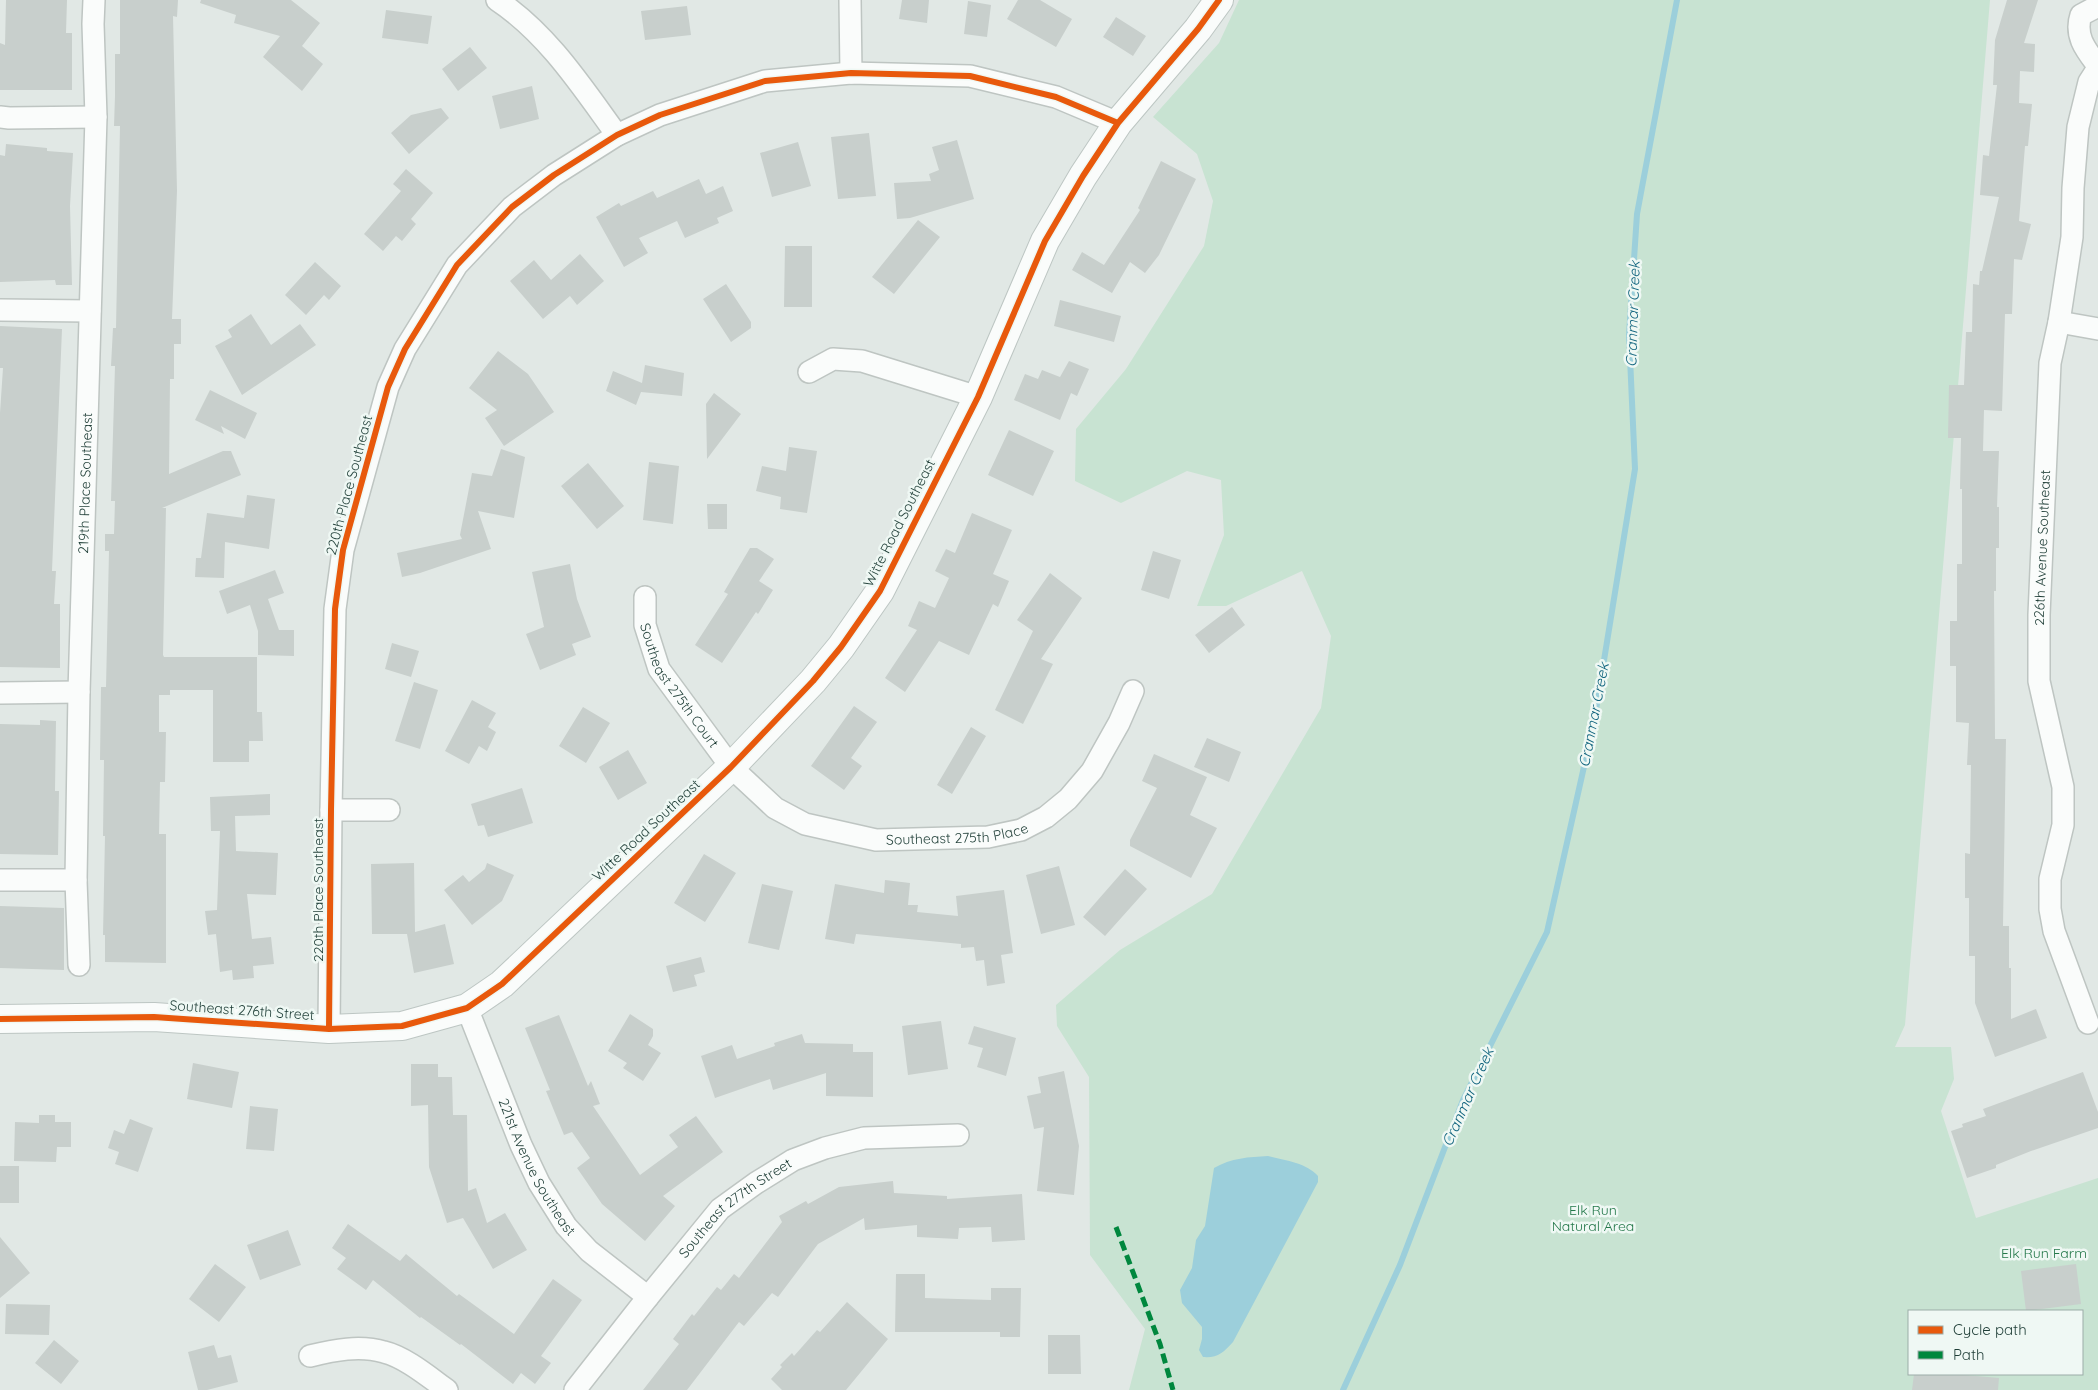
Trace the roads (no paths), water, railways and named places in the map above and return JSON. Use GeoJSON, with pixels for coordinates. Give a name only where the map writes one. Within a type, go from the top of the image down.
{"type":"FeatureCollection","features":[{"type":"Feature","properties":{"kind":"street","name":"219th Place Southeast"},"geometry":{"type":"LineString","coordinates":[[79,964],[76,880],[79,692],[96,117],[94,0]]}},
{"type":"Feature","properties":{"kind":"street"},"geometry":{"type":"LineString","coordinates":[[850,0],[851,74]]}},
{"type":"Feature","properties":{"kind":"street","name":"Witte Road Southeast"},"geometry":{"type":"LineString","coordinates":[[502,984],[731,767],[813,681],[841,647],[880,591],[978,397],[1045,241],[1083,176],[1118,123],[1198,28],[1219,0]]}},
{"type":"Feature","properties":{"kind":"street"},"geometry":{"type":"LineString","coordinates":[[507,2],[567,66],[617,135]]}},
{"type":"Feature","properties":{"kind":"street","name":"226th Avenue Southeast"},"geometry":{"type":"LineString","coordinates":[[2090,10],[2078,24],[2080,41],[2098,67],[2089,82],[2078,126],[2072,188],[2072,236],[2059,322],[2050,363],[2039,615],[2039,681],[2064,787],[2063,825],[2050,879],[2050,909],[2054,932],[2095,1020]]}},
{"type":"Feature","properties":{"kind":"street","name":"220th Place Southeast"},"geometry":{"type":"LineString","coordinates":[[329,1029],[335,609],[343,550],[388,387],[404,349],[457,265],[512,207],[554,175],[617,135],[660,115],[765,81],[851,74],[970,76],[1056,97],[1118,123]]}},
{"type":"Feature","properties":{"kind":"street"},"geometry":{"type":"LineString","coordinates":[[0,117],[96,117]]}},
{"type":"Feature","properties":{"kind":"street"},"geometry":{"type":"LineString","coordinates":[[0,310],[90,311]]}},
{"type":"Feature","properties":{"kind":"street"},"geometry":{"type":"LineString","coordinates":[[2059,322],[2098,329]]}},
{"type":"Feature","properties":{"kind":"street"},"geometry":{"type":"LineString","coordinates":[[809,372],[833,359],[862,361],[978,397]]}},
{"type":"Feature","properties":{"kind":"street","name":"Southeast 275th Court"},"geometry":{"type":"LineString","coordinates":[[645,597],[645,625],[659,669],[731,767]]}},
{"type":"Feature","properties":{"kind":"street","name":"Southeast 275th Place"},"geometry":{"type":"LineString","coordinates":[[731,767],[775,808],[805,824],[876,840],[988,837],[1020,830],[1046,817],[1068,799],[1092,771],[1119,723],[1133,691]]}},
{"type":"Feature","properties":{"kind":"street"},"geometry":{"type":"LineString","coordinates":[[0,693],[79,692]]}},
{"type":"Feature","properties":{"kind":"street","name":"220th Place Southeast"},"geometry":{"type":"LineString","coordinates":[[331,810],[388,810]]}},
{"type":"Feature","properties":{"kind":"street"},"geometry":{"type":"LineString","coordinates":[[0,880],[76,880]]}},
{"type":"Feature","properties":{"kind":"street","name":"Southeast 276th Street"},"geometry":{"type":"LineString","coordinates":[[0,1019],[154,1017],[329,1029],[402,1026],[467,1008],[502,984]]}},
{"type":"Feature","properties":{"kind":"street","name":"221st Avenue Southeast"},"geometry":{"type":"LineString","coordinates":[[467,1008],[521,1145],[540,1183],[566,1226],[589,1251],[648,1296]]}},
{"type":"Feature","properties":{"kind":"street","name":"Southeast 277th Street"},"geometry":{"type":"LineString","coordinates":[[575,1390],[648,1296],[720,1209],[756,1183],[792,1160],[824,1148],[864,1138],[958,1135]]}},
{"type":"Feature","properties":{"kind":"street"},"geometry":{"type":"LineString","coordinates":[[310,1356],[358,1348],[384,1352],[413,1366],[447,1390]]}},
{"type":"Feature","properties":{"kind":"water"},"geometry":{"type":"Polygon","coordinates":[[[1268,1156],[1308,1168],[1318,1176],[1318,1182],[1233,1342],[1220,1354],[1213,1357],[1203,1357],[1199,1350],[1202,1339],[1202,1327],[1182,1303],[1180,1290],[1192,1268],[1196,1240],[1205,1226],[1214,1168],[1234,1160],[1268,1156]]]}},
{"type":"Feature","properties":{"kind":"waterway","name":"Cranmar Creek"},"geometry":{"type":"LineString","coordinates":[[1343,1390],[1400,1265],[1463,1100],[1547,932],[1594,722],[1635,469],[1629,335],[1637,214],[1677,0]]}},
{"type":"Feature","properties":{"kind":"park label","name":"Elk Run Natural Area"},"geometry":{"type":"Point","coordinates":[1593,1218]}},
{"type":"Feature","properties":{"kind":"park label","name":"Elk Run Farm"},"geometry":{"type":"Point","coordinates":[2044,1253]}}]}
